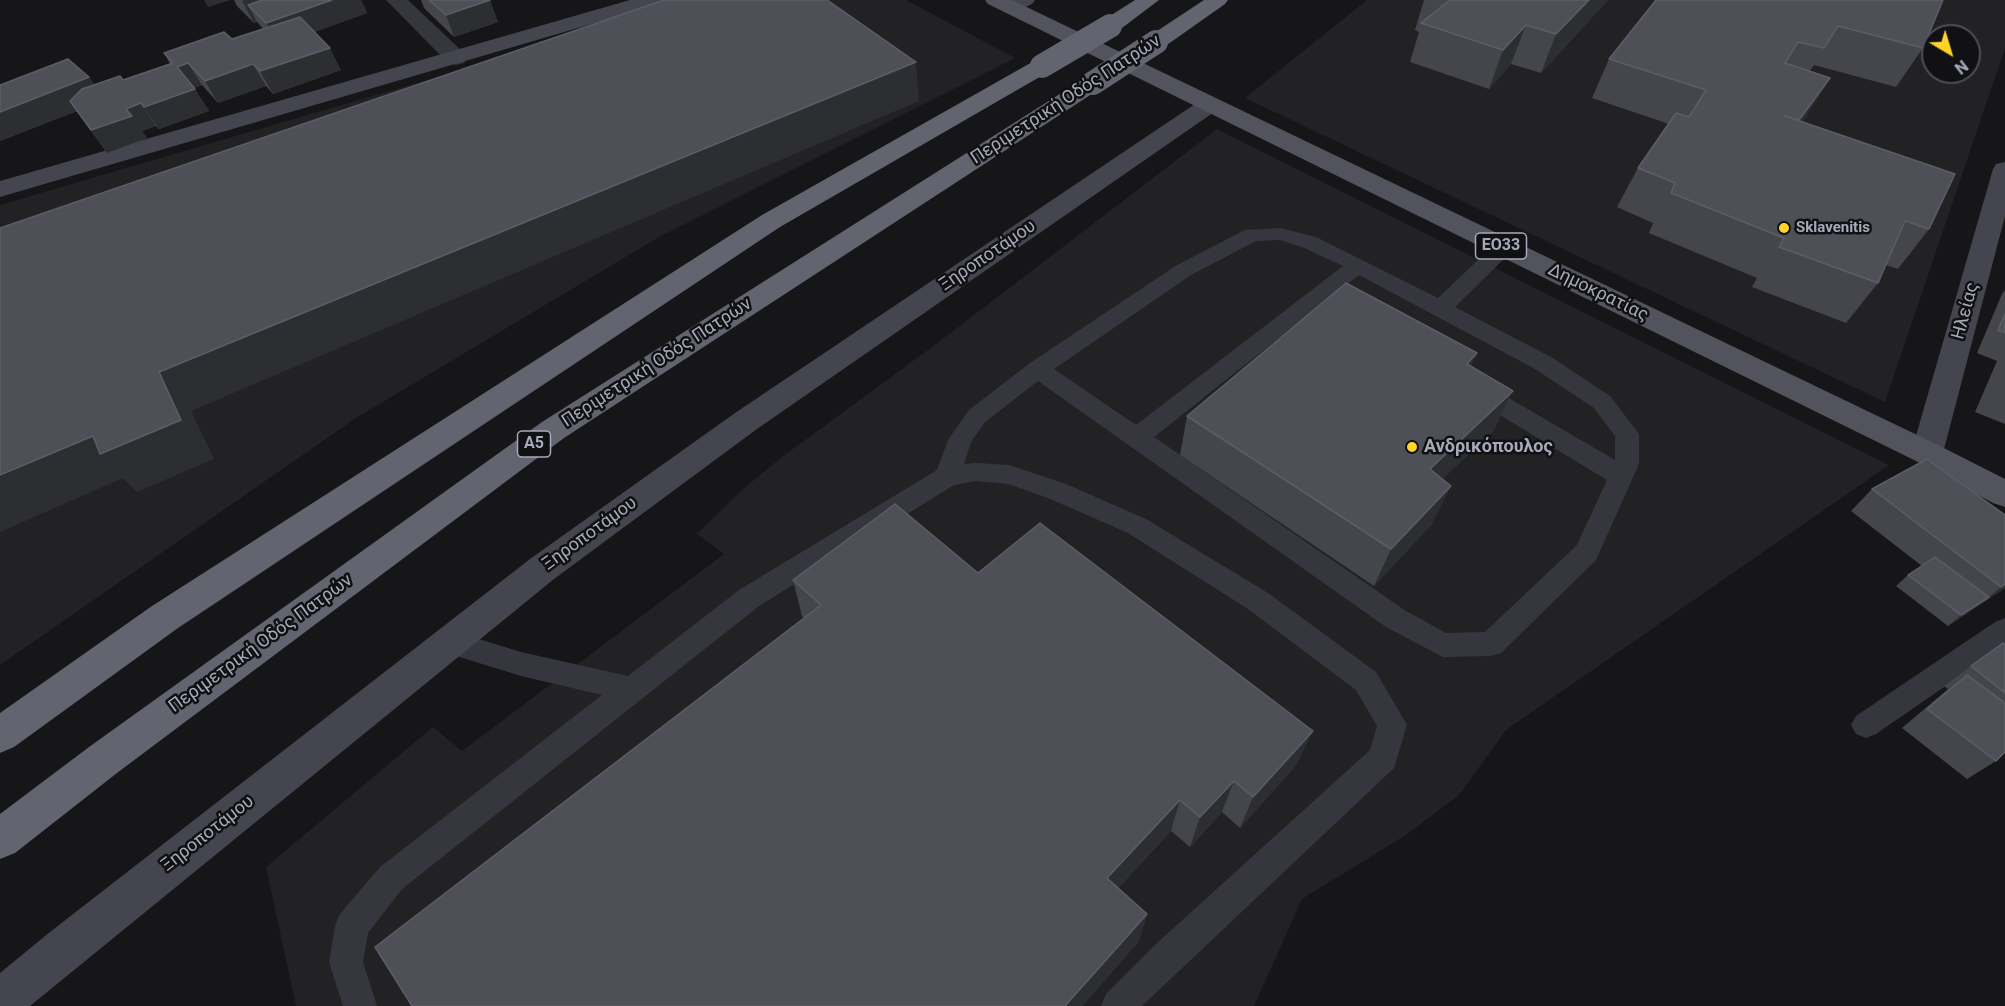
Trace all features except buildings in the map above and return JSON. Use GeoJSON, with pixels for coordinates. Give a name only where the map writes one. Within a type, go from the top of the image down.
{"type":"FeatureCollection","features":[{"type":"Feature","properties":{"kind":"highway"},"geometry":{"type":"LineString","coordinates":[[0,735],[165,617],[771,221],[1042,66],[1149,0]]}},
{"type":"Feature","properties":{"kind":"highway","name":"Περιμετρική Οδός Πατρών"},"geometry":{"type":"LineString","coordinates":[[0,839],[103,760],[553,430],[1093,83],[1218,0]]}},
{"type":"Feature","properties":{"kind":"main road","name":"Δημοκρατίας"},"geometry":{"type":"LineString","coordinates":[[1011,3],[1209,105],[1927,453],[2005,494]]}},
{"type":"Feature","properties":{"kind":"street"},"geometry":{"type":"LineString","coordinates":[[396,0],[456,58]]}},
{"type":"Feature","properties":{"kind":"street"},"geometry":{"type":"LineString","coordinates":[[0,189],[653,0]]}},
{"type":"Feature","properties":{"kind":"street","name":"Ξηροποτάμου"},"geometry":{"type":"LineString","coordinates":[[0,1002],[75,939],[542,569],[747,421],[1209,105]]}},
{"type":"Feature","properties":{"kind":"street","name":"Ηλείας"},"geometry":{"type":"LineString","coordinates":[[1927,453],[2005,169]]}},
{"type":"Feature","properties":{"kind":"lane"},"geometry":{"type":"LineString","coordinates":[[948,476],[960,440],[977,416],[1038,369],[1184,270],[1252,235],[1280,234],[1310,242],[1358,265],[1543,363],[1602,402],[1627,434],[1627,464],[1587,552],[1491,644],[1443,645],[1396,619],[1038,369]]}},
{"type":"Feature","properties":{"kind":"lane"},"geometry":{"type":"LineString","coordinates":[[1440,309],[1504,247]]}},
{"type":"Feature","properties":{"kind":"lane"},"geometry":{"type":"LineString","coordinates":[[1136,438],[1358,265]]}},
{"type":"Feature","properties":{"kind":"lane"},"geometry":{"type":"LineString","coordinates":[[1318,296],[1378,332]]}},
{"type":"Feature","properties":{"kind":"lane"},"geometry":{"type":"LineString","coordinates":[[1460,380],[1622,476]]}},
{"type":"Feature","properties":{"kind":"lane"},"geometry":{"type":"LineString","coordinates":[[360,1006],[346,962],[352,926],[391,878],[749,598],[948,476],[976,472],[1009,475],[1057,490],[1137,526],[1258,601],[1366,681],[1392,725],[1383,758],[1168,956],[1118,1006]]}},
{"type":"Feature","properties":{"kind":"lane"},"geometry":{"type":"LineString","coordinates":[[1866,724],[2005,630]]}},
{"type":"Feature","properties":{"kind":"lane"},"geometry":{"type":"LineString","coordinates":[[450,642],[521,664],[631,689]]}},
{"type":"Feature","properties":{"kind":"shaded area"},"geometry":{"type":"Polygon","coordinates":[[[686,0],[906,0],[1015,58],[659,237],[356,418],[0,665],[0,205],[570,38],[686,0]]]}},
{"type":"Feature","properties":{"kind":"shaded area"},"geometry":{"type":"Polygon","coordinates":[[[1367,0],[2005,0],[2005,48],[1885,402],[1245,98],[1367,0]]]}},
{"type":"Feature","properties":{"kind":"shaded area"},"geometry":{"type":"Polygon","coordinates":[[[1217,129],[1889,465],[1506,730],[1459,795],[1406,835],[1302,899],[1254,1006],[296,1006],[266,867],[433,727],[462,751],[724,554],[697,534],[743,489],[782,457],[940,341],[1217,129]]]}},
{"type":"Feature","properties":{"kind":"place","name":"Sklavenitis"},"geometry":{"type":"Point","coordinates":[1784,228]}},
{"type":"Feature","properties":{"kind":"place","name":"Ανδρικόπουλος"},"geometry":{"type":"Point","coordinates":[1412,447]}}]}
